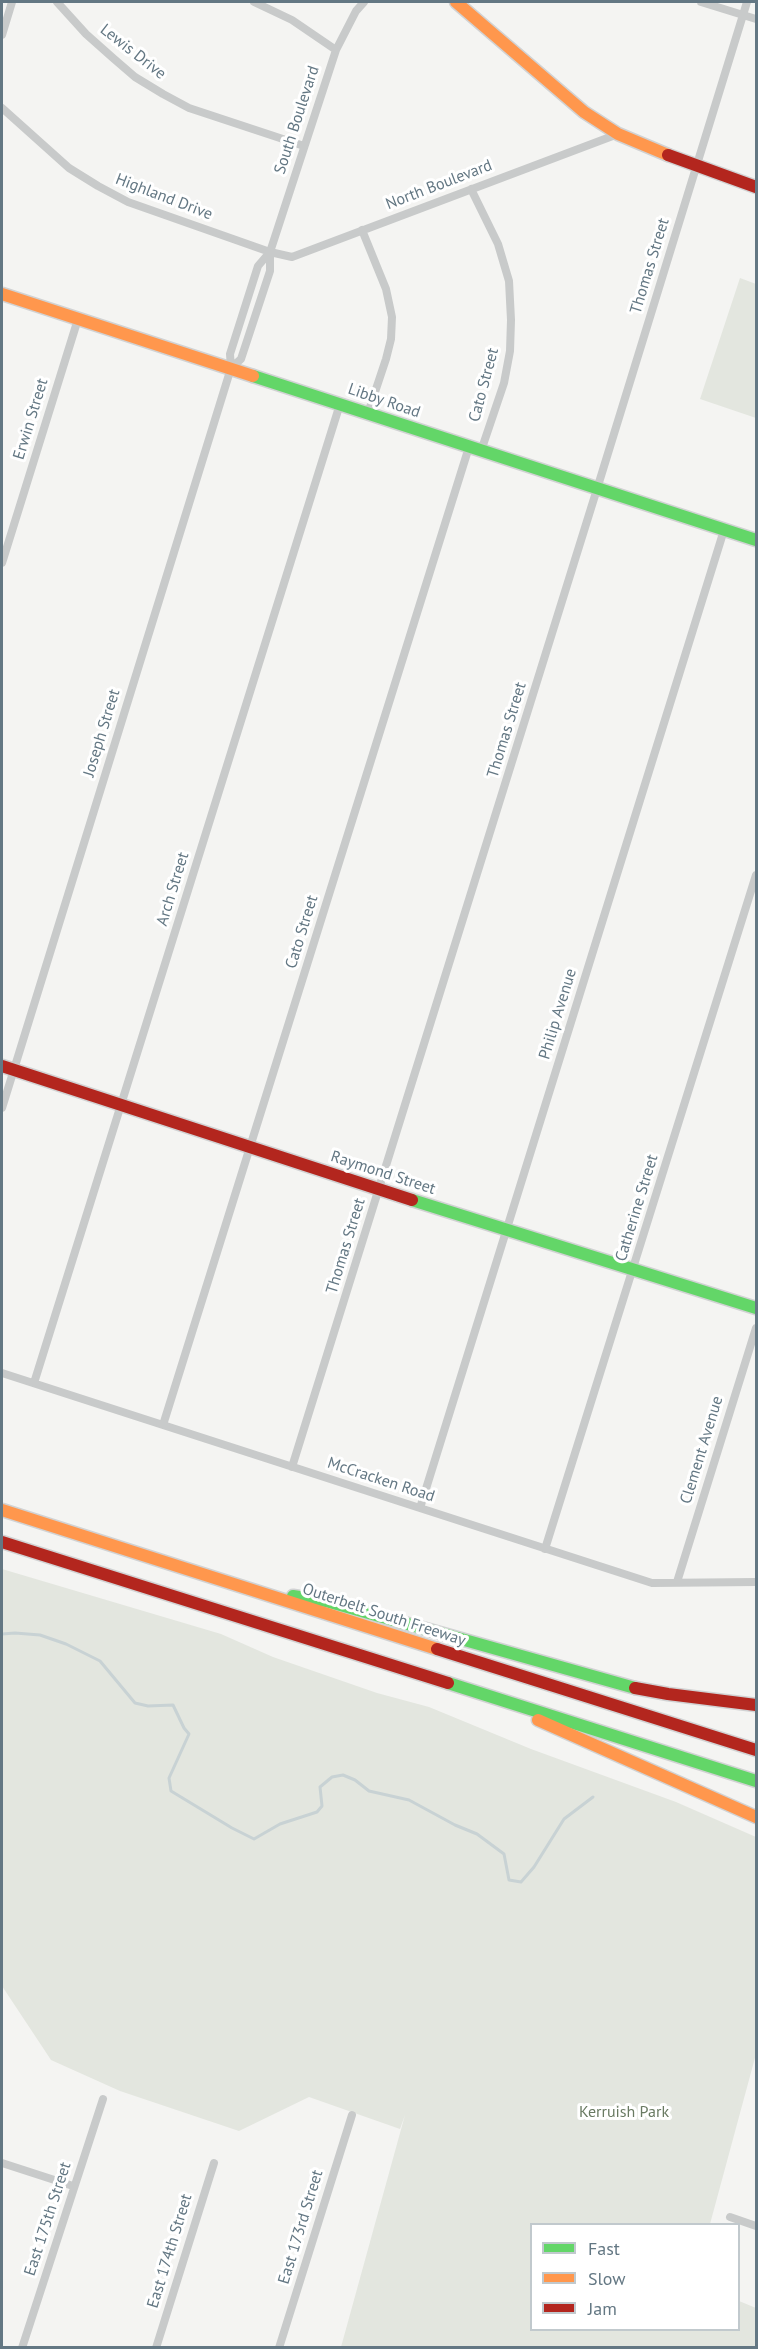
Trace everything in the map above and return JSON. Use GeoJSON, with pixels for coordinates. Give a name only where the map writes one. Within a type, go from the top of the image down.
{"type":"FeatureCollection","features":[{"type":"Feature","properties":{"kind":"main road"},"geometry":{"type":"LineString","coordinates":[[456,2],[584,112],[618,134],[696,167],[756,187]]}},
{"type":"Feature","properties":{"kind":"main road","name":"Libby Road"},"geometry":{"type":"LineString","coordinates":[[2,294],[756,540]]}},
{"type":"Feature","properties":{"kind":"main road","name":"Raymond Street"},"geometry":{"type":"LineString","coordinates":[[8,1068],[379,1189],[756,1308]]}},
{"type":"Feature","properties":{"kind":"main road","name":"Outerbelt South Freeway"},"geometry":{"type":"LineString","coordinates":[[2,1510],[756,1750]]}},
{"type":"Feature","properties":{"kind":"main road"},"geometry":{"type":"LineString","coordinates":[[2,1542],[756,1781]]}},
{"type":"Feature","properties":{"kind":"main road"},"geometry":{"type":"LineString","coordinates":[[246,1588],[326,1601],[617,1684],[756,1705]]}},
{"type":"Feature","properties":{"kind":"main road"},"geometry":{"type":"LineString","coordinates":[[495,1698],[571,1736],[648,1767],[756,1817]]}},
{"type":"Feature","properties":{"kind":"street"},"geometry":{"type":"LineString","coordinates":[[2,35],[12,2]]}},
{"type":"Feature","properties":{"kind":"street","name":"Lewis Drive"},"geometry":{"type":"LineString","coordinates":[[57,2],[112,58],[135,77],[163,94],[189,108],[304,146]]}},
{"type":"Feature","properties":{"kind":"street"},"geometry":{"type":"LineString","coordinates":[[254,2],[292,20],[336,50]]}},
{"type":"Feature","properties":{"kind":"street","name":"South Boulevard"},"geometry":{"type":"LineString","coordinates":[[231,368],[241,359],[270,271],[270,252],[336,50],[356,11],[364,2]]}},
{"type":"Feature","properties":{"kind":"street"},"geometry":{"type":"LineString","coordinates":[[701,2],[756,20]]}},
{"type":"Feature","properties":{"kind":"street","name":"Thomas Street"},"geometry":{"type":"LineString","coordinates":[[292,1467],[747,2]]}},
{"type":"Feature","properties":{"kind":"street","name":"Highland Drive"},"geometry":{"type":"LineString","coordinates":[[2,108],[69,168],[98,186],[128,202],[270,252]]}},
{"type":"Feature","properties":{"kind":"street","name":"North Boulevard"},"geometry":{"type":"LineString","coordinates":[[270,252],[292,257],[618,134]]}},
{"type":"Feature","properties":{"kind":"street","name":"Cato Street"},"geometry":{"type":"LineString","coordinates":[[471,189],[498,244],[508,282],[511,320],[510,351],[504,383],[481,451]]}},
{"type":"Feature","properties":{"kind":"street"},"geometry":{"type":"LineString","coordinates":[[362,230],[386,289],[392,317],[391,339],[386,359],[368,413]]}},
{"type":"Feature","properties":{"kind":"street","name":"Erwin Street"},"geometry":{"type":"LineString","coordinates":[[2,563],[78,319]]}},
{"type":"Feature","properties":{"kind":"street","name":"Joseph Street"},"geometry":{"type":"LineString","coordinates":[[2,1108],[8,1068],[231,368]]}},
{"type":"Feature","properties":{"kind":"street","name":"Arch Street"},"geometry":{"type":"LineString","coordinates":[[34,1383],[340,404]]}},
{"type":"Feature","properties":{"kind":"street","name":"Cato Street"},"geometry":{"type":"LineString","coordinates":[[163,1425],[468,447]]}},
{"type":"Feature","properties":{"kind":"street","name":"Philip Avenue"},"geometry":{"type":"LineString","coordinates":[[420,1508],[724,530]]}},
{"type":"Feature","properties":{"kind":"street","name":"Catherine Street"},"geometry":{"type":"LineString","coordinates":[[545,1549],[756,875]]}},
{"type":"Feature","properties":{"kind":"street","name":"Clement Avenue"},"geometry":{"type":"LineString","coordinates":[[677,1582],[756,1328]]}},
{"type":"Feature","properties":{"kind":"street","name":"McCracken Road"},"geometry":{"type":"LineString","coordinates":[[2,1373],[651,1584],[756,1582]]}},
{"type":"Feature","properties":{"kind":"street","name":"East 175th Street"},"geometry":{"type":"LineString","coordinates":[[22,2348],[103,2099]]}},
{"type":"Feature","properties":{"kind":"street","name":"East 173rd Street"},"geometry":{"type":"LineString","coordinates":[[279,2348],[352,2115]]}},
{"type":"Feature","properties":{"kind":"street"},"geometry":{"type":"LineString","coordinates":[[2,2163],[73,2186]]}},
{"type":"Feature","properties":{"kind":"street","name":"East 174th Street"},"geometry":{"type":"LineString","coordinates":[[156,2348],[214,2163]]}},
{"type":"Feature","properties":{"kind":"street"},"geometry":{"type":"LineString","coordinates":[[730,2217],[756,2226]]}},
{"type":"Feature","properties":{"kind":"green space"},"geometry":{"type":"Polygon","coordinates":[[[740,278],[756,284],[756,418],[700,399],[740,278]]]}},
{"type":"Feature","properties":{"kind":"green space","name":"Kerruish Park"},"geometry":{"type":"Polygon","coordinates":[[[2,1569],[221,1634],[273,1657],[377,1693],[429,1707],[531,1749],[676,1802],[756,1837],[756,2054],[710,2223],[530,2223],[530,2331],[740,2331],[740,2301],[756,2308],[755,2347],[341,2347],[405,2115],[400,2129],[309,2097],[239,2131],[120,2091],[51,2060],[2,1986],[2,1569]]]}},
{"type":"Feature","properties":{"kind":"waterway"},"geometry":{"type":"LineString","coordinates":[[2,1634],[40,1635],[66,1644],[100,1661],[135,1703],[148,1706],[173,1705],[189,1734],[169,1778],[171,1791],[254,1839],[280,1824],[317,1812],[322,1806],[320,1787],[332,1777],[343,1775],[355,1780],[369,1791],[409,1800],[477,1834],[504,1854],[509,1880],[521,1882],[534,1867],[564,1819],[593,1797]]}},
{"type":"Feature","properties":{"kind":"traffic: fast"},"geometry":{"type":"LineString","coordinates":[[253,376],[756,540]]}},
{"type":"Feature","properties":{"kind":"traffic: fast"},"geometry":{"type":"LineString","coordinates":[[412,1200],[756,1308]]}},
{"type":"Feature","properties":{"kind":"traffic: fast"},"geometry":{"type":"LineString","coordinates":[[293,1596],[326,1601],[635,1688]]}},
{"type":"Feature","properties":{"kind":"traffic: fast"},"geometry":{"type":"LineString","coordinates":[[448,1683],[756,1781]]}},
{"type":"Feature","properties":{"kind":"traffic: slow"},"geometry":{"type":"LineString","coordinates":[[456,2],[584,112],[618,134],[668,155]]}},
{"type":"Feature","properties":{"kind":"traffic: slow"},"geometry":{"type":"LineString","coordinates":[[2,294],[253,376]]}},
{"type":"Feature","properties":{"kind":"traffic: slow"},"geometry":{"type":"LineString","coordinates":[[2,1510],[437,1649]]}},
{"type":"Feature","properties":{"kind":"traffic: slow"},"geometry":{"type":"LineString","coordinates":[[538,1720],[756,1817]]}},
{"type":"Feature","properties":{"kind":"traffic: jam"},"geometry":{"type":"LineString","coordinates":[[668,155],[756,187]]}},
{"type":"Feature","properties":{"kind":"traffic: jam"},"geometry":{"type":"LineString","coordinates":[[2,1066],[412,1200]]}},
{"type":"Feature","properties":{"kind":"traffic: jam"},"geometry":{"type":"LineString","coordinates":[[2,1542],[448,1683]]}},
{"type":"Feature","properties":{"kind":"traffic: jam"},"geometry":{"type":"LineString","coordinates":[[437,1649],[756,1750]]}},
{"type":"Feature","properties":{"kind":"traffic: jam"},"geometry":{"type":"LineString","coordinates":[[635,1688],[756,1705]]}}]}
